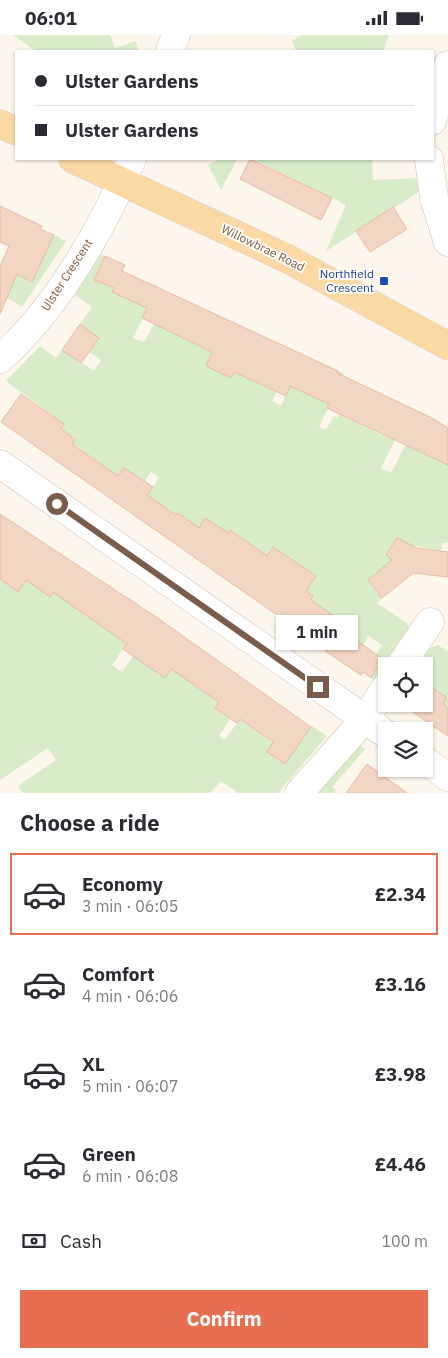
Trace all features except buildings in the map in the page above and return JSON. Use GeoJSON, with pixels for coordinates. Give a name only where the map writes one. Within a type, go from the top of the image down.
{"type":"FeatureCollection","features":[{"type":"Feature","properties":{"kind":"main road"},"geometry":{"type":"LineString","coordinates":[[0,124],[15,131]]}},
{"type":"Feature","properties":{"kind":"main road","name":"Willowbrae Road"},"geometry":{"type":"LineString","coordinates":[[78,160],[127,170],[448,346]]}},
{"type":"Feature","properties":{"kind":"street"},"geometry":{"type":"LineString","coordinates":[[170,50],[176,35]]}},
{"type":"Feature","properties":{"kind":"street"},"geometry":{"type":"LineString","coordinates":[[434,114],[448,65]]}},
{"type":"Feature","properties":{"kind":"street"},"geometry":{"type":"LineString","coordinates":[[429,160],[434,198],[448,241]]}},
{"type":"Feature","properties":{"kind":"street","name":"Ulster Crescent"},"geometry":{"type":"LineString","coordinates":[[0,359],[39,318],[100,224],[127,170]]}},
{"type":"Feature","properties":{"kind":"street"},"geometry":{"type":"LineString","coordinates":[[0,464],[375,727]]}},
{"type":"Feature","properties":{"kind":"street"},"geometry":{"type":"LineString","coordinates":[[406,657],[430,621]]}},
{"type":"Feature","properties":{"kind":"street"},"geometry":{"type":"LineString","coordinates":[[299,793],[375,727],[379,712]]}},
{"type":"Feature","properties":{"kind":"street"},"geometry":{"type":"LineString","coordinates":[[433,766],[448,777]]}},
{"type":"Feature","properties":{"kind":"green space"},"geometry":{"type":"Polygon","coordinates":[[[13,35],[110,35],[115,48],[136,41],[138,50],[35,50],[13,35]]]}},
{"type":"Feature","properties":{"kind":"green space"},"geometry":{"type":"Polygon","coordinates":[[[302,35],[389,35],[383,50],[296,50],[292,41],[302,35]]]}},
{"type":"Feature","properties":{"kind":"green space"},"geometry":{"type":"Polygon","coordinates":[[[218,160],[236,160],[221,190],[208,165],[218,160]]]}},
{"type":"Feature","properties":{"kind":"green space"},"geometry":{"type":"Polygon","coordinates":[[[255,160],[372,160],[373,180],[417,178],[419,192],[326,251],[346,205],[255,160]]]}},
{"type":"Feature","properties":{"kind":"green space"},"geometry":{"type":"Polygon","coordinates":[[[54,235],[66,241],[22,307],[0,293],[0,266],[32,282],[54,235]]]}},
{"type":"Feature","properties":{"kind":"green space"},"geometry":{"type":"Polygon","coordinates":[[[101,254],[105,256],[94,280],[114,288],[113,292],[141,305],[151,283],[158,286],[133,338],[144,342],[154,324],[212,352],[206,366],[231,378],[238,363],[251,380],[266,387],[281,383],[272,401],[281,406],[290,386],[324,401],[338,371],[344,373],[319,427],[326,430],[334,416],[337,418],[339,414],[386,437],[396,418],[404,422],[381,468],[391,473],[406,444],[448,465],[448,543],[442,543],[441,551],[411,545],[387,554],[392,560],[368,580],[382,598],[377,603],[408,624],[409,637],[395,657],[380,657],[376,654],[382,645],[369,636],[363,645],[330,623],[334,616],[311,600],[313,596],[306,591],[316,576],[274,547],[263,561],[260,551],[230,530],[217,548],[205,519],[198,530],[178,513],[176,515],[147,495],[159,478],[151,472],[142,485],[124,468],[118,476],[72,443],[75,438],[61,429],[64,424],[6,381],[40,346],[56,358],[62,350],[94,371],[101,360],[89,352],[99,338],[80,324],[92,307],[75,295],[101,254]]]}},
{"type":"Feature","properties":{"kind":"green space"},"geometry":{"type":"Polygon","coordinates":[[[0,567],[18,591],[29,576],[45,586],[41,591],[49,597],[53,592],[119,638],[139,626],[112,665],[122,672],[140,646],[165,677],[172,669],[219,702],[215,708],[235,712],[219,736],[225,740],[240,719],[273,743],[267,752],[285,764],[312,726],[327,736],[278,793],[238,793],[221,781],[210,793],[23,793],[18,786],[56,760],[48,748],[0,780],[0,567]]]}},
{"type":"Feature","properties":{"kind":"green space"},"geometry":{"type":"Polygon","coordinates":[[[438,645],[448,652],[447,706],[443,704],[447,698],[433,689],[433,657],[421,657],[426,650],[438,645]]]}},
{"type":"Feature","properties":{"kind":"green space"},"geometry":{"type":"Polygon","coordinates":[[[378,667],[378,682],[377,683],[371,678],[378,667]]]}},
{"type":"Feature","properties":{"kind":"green space"},"geometry":{"type":"Polygon","coordinates":[[[360,745],[365,749],[332,787],[336,790],[334,793],[318,793],[360,745]]]}},
{"type":"Feature","properties":{"kind":"place","name":"Northfield Crescent"},"geometry":{"type":"Point","coordinates":[384,281]}},
{"type":"Feature","properties":{"kind":"route"},"geometry":{"type":"LineString","coordinates":[[57,504],[150,567],[318,687]]}}]}
